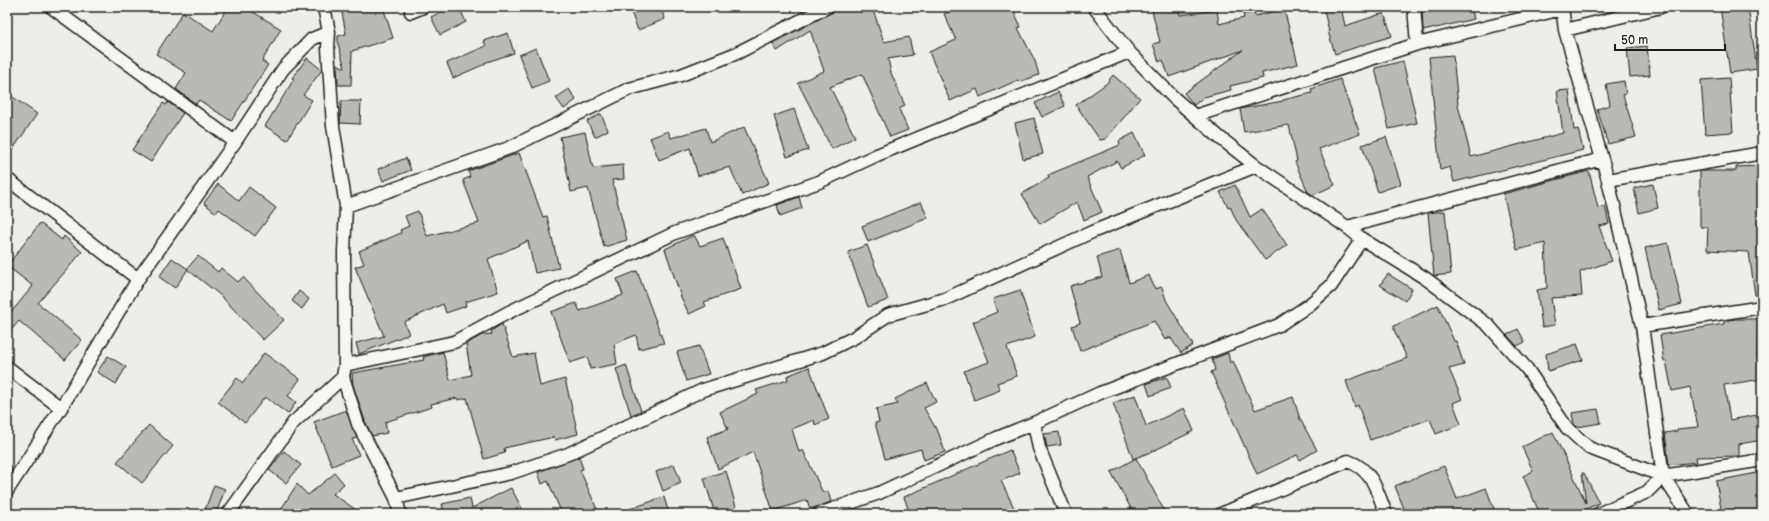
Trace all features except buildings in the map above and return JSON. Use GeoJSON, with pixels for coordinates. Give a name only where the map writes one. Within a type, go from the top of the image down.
{"type":"FeatureCollection","features":[{"type":"Feature","properties":{"kind":"street"},"geometry":{"type":"LineString","coordinates":[[51,7],[235,142]]}},
{"type":"Feature","properties":{"kind":"street"},"geometry":{"type":"LineString","coordinates":[[324,7],[329,32],[328,48],[334,126],[346,206],[344,252],[345,365],[343,377],[358,424],[396,498],[400,514]]}},
{"type":"Feature","properties":{"kind":"street"},"geometry":{"type":"LineString","coordinates":[[411,12],[423,7]]}},
{"type":"Feature","properties":{"kind":"street"},"geometry":{"type":"LineString","coordinates":[[346,206],[510,148],[629,89],[681,75],[737,53],[827,7]]}},
{"type":"Feature","properties":{"kind":"street"},"geometry":{"type":"LineString","coordinates":[[1094,7],[1129,52],[1174,98],[1256,166],[1347,227],[1362,239],[1425,278],[1488,325],[1527,369],[1567,428],[1589,448],[1663,476],[1762,460]]}},
{"type":"Feature","properties":{"kind":"street"},"geometry":{"type":"LineString","coordinates":[[1414,7],[1417,44]]}},
{"type":"Feature","properties":{"kind":"street"},"geometry":{"type":"LineString","coordinates":[[1566,30],[1661,7]]}},
{"type":"Feature","properties":{"kind":"street"},"geometry":{"type":"LineString","coordinates":[[1195,116],[1417,44],[1562,8],[1566,30],[1581,79],[1608,180],[1642,326],[1663,476],[1688,514]]}},
{"type":"Feature","properties":{"kind":"street"},"geometry":{"type":"LineString","coordinates":[[7,491],[61,408],[138,279],[235,142],[283,68],[312,39],[329,32]]}},
{"type":"Feature","properties":{"kind":"street"},"geometry":{"type":"LineString","coordinates":[[345,365],[454,342],[507,313],[676,233],[819,182],[877,155],[1129,52]]}},
{"type":"Feature","properties":{"kind":"street"},"geometry":{"type":"LineString","coordinates":[[1608,180],[1762,153]]}},
{"type":"Feature","properties":{"kind":"street"},"geometry":{"type":"LineString","coordinates":[[1347,227],[1602,159]]}},
{"type":"Feature","properties":{"kind":"street"},"geometry":{"type":"LineString","coordinates":[[396,498],[511,473],[568,454],[703,390],[823,352],[855,337],[888,315],[945,299],[1092,232],[1256,166]]}},
{"type":"Feature","properties":{"kind":"street"},"geometry":{"type":"LineString","coordinates":[[7,179],[138,279]]}},
{"type":"Feature","properties":{"kind":"street"},"geometry":{"type":"LineString","coordinates":[[819,514],[879,493],[997,438],[1034,424],[1100,393],[1279,325],[1309,305],[1331,286],[1362,239]]}},
{"type":"Feature","properties":{"kind":"street"},"geometry":{"type":"LineString","coordinates":[[1642,326],[1762,307]]}},
{"type":"Feature","properties":{"kind":"street"},"geometry":{"type":"LineString","coordinates":[[7,367],[61,408]]}},
{"type":"Feature","properties":{"kind":"street"},"geometry":{"type":"LineString","coordinates":[[228,514],[293,423],[343,377]]}},
{"type":"Feature","properties":{"kind":"street"},"geometry":{"type":"LineString","coordinates":[[1034,424],[1039,448],[1066,514]]}},
{"type":"Feature","properties":{"kind":"street"},"geometry":{"type":"LineString","coordinates":[[1221,514],[1348,460],[1367,472],[1386,514]]}},
{"type":"Feature","properties":{"kind":"street"},"geometry":{"type":"LineString","coordinates":[[1598,514],[1647,492],[1663,476]]}}]}
